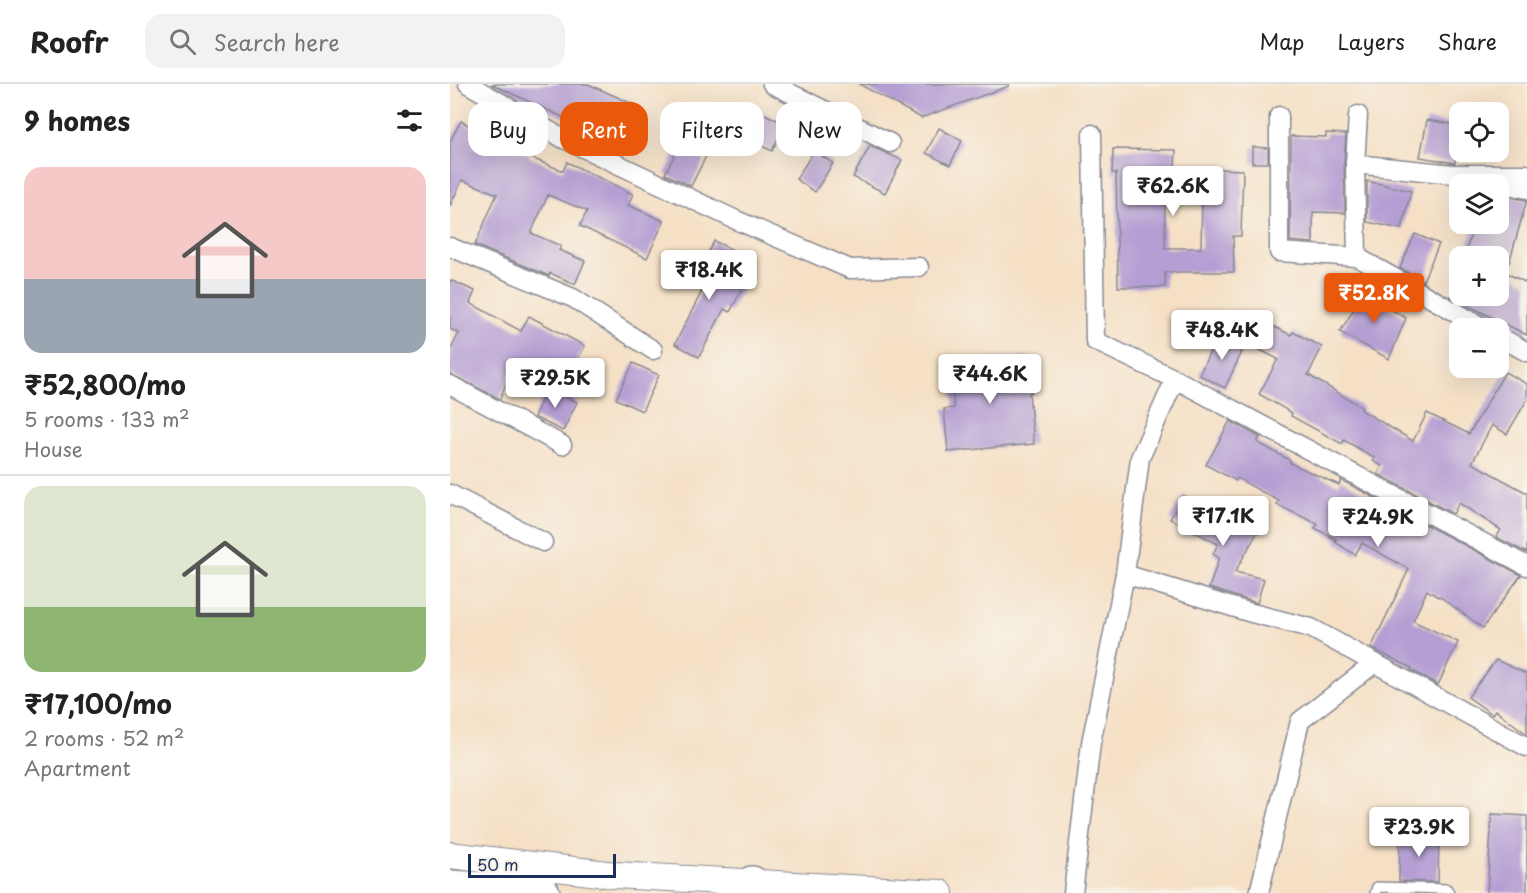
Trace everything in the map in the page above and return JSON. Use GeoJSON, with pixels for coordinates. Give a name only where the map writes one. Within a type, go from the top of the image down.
{"type":"FeatureCollection","features":[{"type":"Feature","properties":{"kind":"highway"},"geometry":{"type":"LineString","coordinates":[[450,887],[543,893]]}},
{"type":"Feature","properties":{"kind":"street"},"geometry":{"type":"LineString","coordinates":[[468,84],[562,138],[736,220],[850,269],[919,267]]}},
{"type":"Feature","properties":{"kind":"street"},"geometry":{"type":"LineString","coordinates":[[772,84],[890,142]]}},
{"type":"Feature","properties":{"kind":"street"},"geometry":{"type":"LineString","coordinates":[[1357,257],[1355,164],[1358,115]]}},
{"type":"Feature","properties":{"kind":"street"},"geometry":{"type":"LineString","coordinates":[[1279,116],[1279,252],[1357,257],[1466,318]]}},
{"type":"Feature","properties":{"kind":"street"},"geometry":{"type":"LineString","coordinates":[[1092,134],[1095,341],[1175,379],[1527,566]]}},
{"type":"Feature","properties":{"kind":"street"},"geometry":{"type":"LineString","coordinates":[[1355,164],[1453,174]]}},
{"type":"Feature","properties":{"kind":"street"},"geometry":{"type":"LineString","coordinates":[[1509,174],[1527,174]]}},
{"type":"Feature","properties":{"kind":"street"},"geometry":{"type":"LineString","coordinates":[[1509,185],[1527,189]]}},
{"type":"Feature","properties":{"kind":"street"},"geometry":{"type":"LineString","coordinates":[[450,247],[573,298],[653,350]]}},
{"type":"Feature","properties":{"kind":"street"},"geometry":{"type":"LineString","coordinates":[[1509,342],[1527,352]]}},
{"type":"Feature","properties":{"kind":"street"},"geometry":{"type":"LineString","coordinates":[[1073,893],[1091,743],[1125,574],[1140,458],[1175,379]]}},
{"type":"Feature","properties":{"kind":"street"},"geometry":{"type":"LineString","coordinates":[[450,385],[562,445]]}},
{"type":"Feature","properties":{"kind":"street"},"geometry":{"type":"LineString","coordinates":[[450,494],[543,542]]}},
{"type":"Feature","properties":{"kind":"street"},"geometry":{"type":"LineString","coordinates":[[1125,574],[1248,612],[1311,628],[1527,747]]}},
{"type":"Feature","properties":{"kind":"street"},"geometry":{"type":"LineString","coordinates":[[1259,893],[1300,721],[1375,663]]}},
{"type":"Feature","properties":{"kind":"street"},"geometry":{"type":"LineString","coordinates":[[450,855],[615,875],[752,888],[940,893]]}},
{"type":"Feature","properties":{"kind":"lane"},"geometry":{"type":"LineString","coordinates":[[1375,893],[1377,887],[1447,889],[1449,893]]}},
{"type":"Feature","properties":{"kind":"building"},"geometry":{"type":"Polygon","coordinates":[[[491,84],[588,84],[628,102],[560,102],[560,116],[548,110],[548,102],[530,102],[491,84]]]}},
{"type":"Feature","properties":{"kind":"building"},"geometry":{"type":"Polygon","coordinates":[[[859,84],[1009,84],[1009,86],[921,118],[859,84]]]}},
{"type":"Feature","properties":{"kind":"building"},"geometry":{"type":"Polygon","coordinates":[[[764,114],[776,120],[776,143],[772,151],[764,147],[764,114]]]}},
{"type":"Feature","properties":{"kind":"building"},"geometry":{"type":"Polygon","coordinates":[[[1427,120],[1449,124],[1449,162],[1420,157],[1427,120]]]}},
{"type":"Feature","properties":{"kind":"building"},"geometry":{"type":"Polygon","coordinates":[[[461,121],[468,125],[468,156],[530,156],[563,171],[567,162],[633,194],[628,205],[664,221],[647,258],[580,226],[587,211],[548,195],[531,233],[561,246],[559,250],[585,261],[575,284],[550,273],[549,276],[475,245],[497,194],[462,180],[450,206],[450,141],[461,121]]]}},
{"type":"Feature","properties":{"kind":"building"},"geometry":{"type":"Polygon","coordinates":[[[939,128],[962,141],[950,165],[926,153],[939,128]]]}},
{"type":"Feature","properties":{"kind":"building"},"geometry":{"type":"Polygon","coordinates":[[[1326,133],[1346,134],[1345,213],[1313,212],[1313,243],[1290,241],[1291,136],[1326,137],[1326,133]]]}},
{"type":"Feature","properties":{"kind":"building"},"geometry":{"type":"Polygon","coordinates":[[[870,146],[902,160],[885,193],[853,177],[870,146]]]}},
{"type":"Feature","properties":{"kind":"building"},"geometry":{"type":"Polygon","coordinates":[[[1252,147],[1268,148],[1268,163],[1252,163],[1252,147]]]}},
{"type":"Feature","properties":{"kind":"building"},"geometry":{"type":"Polygon","coordinates":[[[1113,149],[1176,150],[1175,167],[1243,170],[1241,236],[1233,236],[1234,272],[1165,272],[1165,287],[1118,287],[1116,173],[1112,173],[1113,149]],[[1165,194],[1165,248],[1201,248],[1202,196],[1165,194]]]}},
{"type":"Feature","properties":{"kind":"building"},"geometry":{"type":"Polygon","coordinates":[[[674,156],[706,156],[691,186],[665,174],[674,156]]]}},
{"type":"Feature","properties":{"kind":"building"},"geometry":{"type":"Polygon","coordinates":[[[811,156],[822,156],[833,163],[815,192],[796,179],[811,156]]]}},
{"type":"Feature","properties":{"kind":"building"},"geometry":{"type":"Polygon","coordinates":[[[1367,181],[1411,191],[1402,229],[1367,222],[1367,181]]]}},
{"type":"Feature","properties":{"kind":"building"},"geometry":{"type":"Polygon","coordinates":[[[1509,197],[1527,200],[1509,263],[1509,246],[1467,246],[1471,234],[1509,234],[1509,197]]]}},
{"type":"Feature","properties":{"kind":"building"},"geometry":{"type":"Polygon","coordinates":[[[1415,234],[1439,244],[1423,281],[1400,268],[1415,234]]]}},
{"type":"Feature","properties":{"kind":"building"},"geometry":{"type":"Polygon","coordinates":[[[714,241],[733,250],[720,278],[742,289],[730,312],[724,309],[699,357],[675,344],[703,289],[693,284],[714,241]]]}},
{"type":"Feature","properties":{"kind":"building"},"geometry":{"type":"Polygon","coordinates":[[[1509,274],[1527,283],[1527,335],[1509,326],[1509,318],[1493,318],[1469,306],[1509,306],[1509,274]]]}},
{"type":"Feature","properties":{"kind":"building"},"geometry":{"type":"Polygon","coordinates":[[[450,280],[475,291],[470,303],[521,331],[529,316],[585,346],[563,385],[516,360],[500,399],[450,374],[450,351],[459,333],[450,329],[450,280]]]}},
{"type":"Feature","properties":{"kind":"building"},"geometry":{"type":"Polygon","coordinates":[[[1366,289],[1389,303],[1387,307],[1406,318],[1389,359],[1340,332],[1366,289]]]}},
{"type":"Feature","properties":{"kind":"building"},"geometry":{"type":"Polygon","coordinates":[[[1258,319],[1291,335],[1293,332],[1322,347],[1308,375],[1413,441],[1427,413],[1469,434],[1502,378],[1509,378],[1509,374],[1527,384],[1527,400],[1507,434],[1492,425],[1472,463],[1527,493],[1527,553],[1496,537],[1501,530],[1459,503],[1453,514],[1378,474],[1382,466],[1373,461],[1375,458],[1344,440],[1342,444],[1291,416],[1292,413],[1259,394],[1278,359],[1246,343],[1258,319]]]}},
{"type":"Feature","properties":{"kind":"building"},"geometry":{"type":"Polygon","coordinates":[[[1218,335],[1244,347],[1225,388],[1199,375],[1218,335]]]}},
{"type":"Feature","properties":{"kind":"building"},"geometry":{"type":"Polygon","coordinates":[[[1028,356],[1034,444],[948,452],[944,409],[954,408],[950,362],[1028,356]]]}},
{"type":"Feature","properties":{"kind":"building"},"geometry":{"type":"Polygon","coordinates":[[[633,363],[659,375],[642,411],[616,399],[633,363]]]}},
{"type":"Feature","properties":{"kind":"building"},"geometry":{"type":"Polygon","coordinates":[[[547,388],[577,402],[563,431],[534,417],[547,388]]]}},
{"type":"Feature","properties":{"kind":"building"},"geometry":{"type":"Polygon","coordinates":[[[1230,421],[1260,437],[1257,442],[1291,461],[1290,463],[1339,485],[1341,480],[1521,575],[1483,628],[1427,590],[1413,621],[1458,642],[1438,685],[1411,670],[1412,668],[1371,648],[1409,569],[1362,543],[1355,555],[1335,542],[1337,540],[1315,528],[1318,524],[1277,505],[1279,501],[1237,478],[1236,481],[1206,465],[1230,421]]]}},
{"type":"Feature","properties":{"kind":"building"},"geometry":{"type":"Polygon","coordinates":[[[1183,496],[1214,512],[1217,507],[1257,533],[1235,572],[1264,579],[1257,603],[1209,588],[1219,558],[1213,554],[1218,544],[1170,519],[1183,496]]]}},
{"type":"Feature","properties":{"kind":"building"},"geometry":{"type":"Polygon","coordinates":[[[1496,660],[1527,674],[1527,734],[1495,710],[1492,714],[1468,697],[1496,660]]]}},
{"type":"Feature","properties":{"kind":"building"},"geometry":{"type":"Polygon","coordinates":[[[1492,814],[1527,816],[1527,893],[1487,893],[1492,814]]]}},
{"type":"Feature","properties":{"kind":"building"},"geometry":{"type":"Polygon","coordinates":[[[1400,835],[1439,836],[1438,882],[1399,881],[1400,835]]]}}]}
